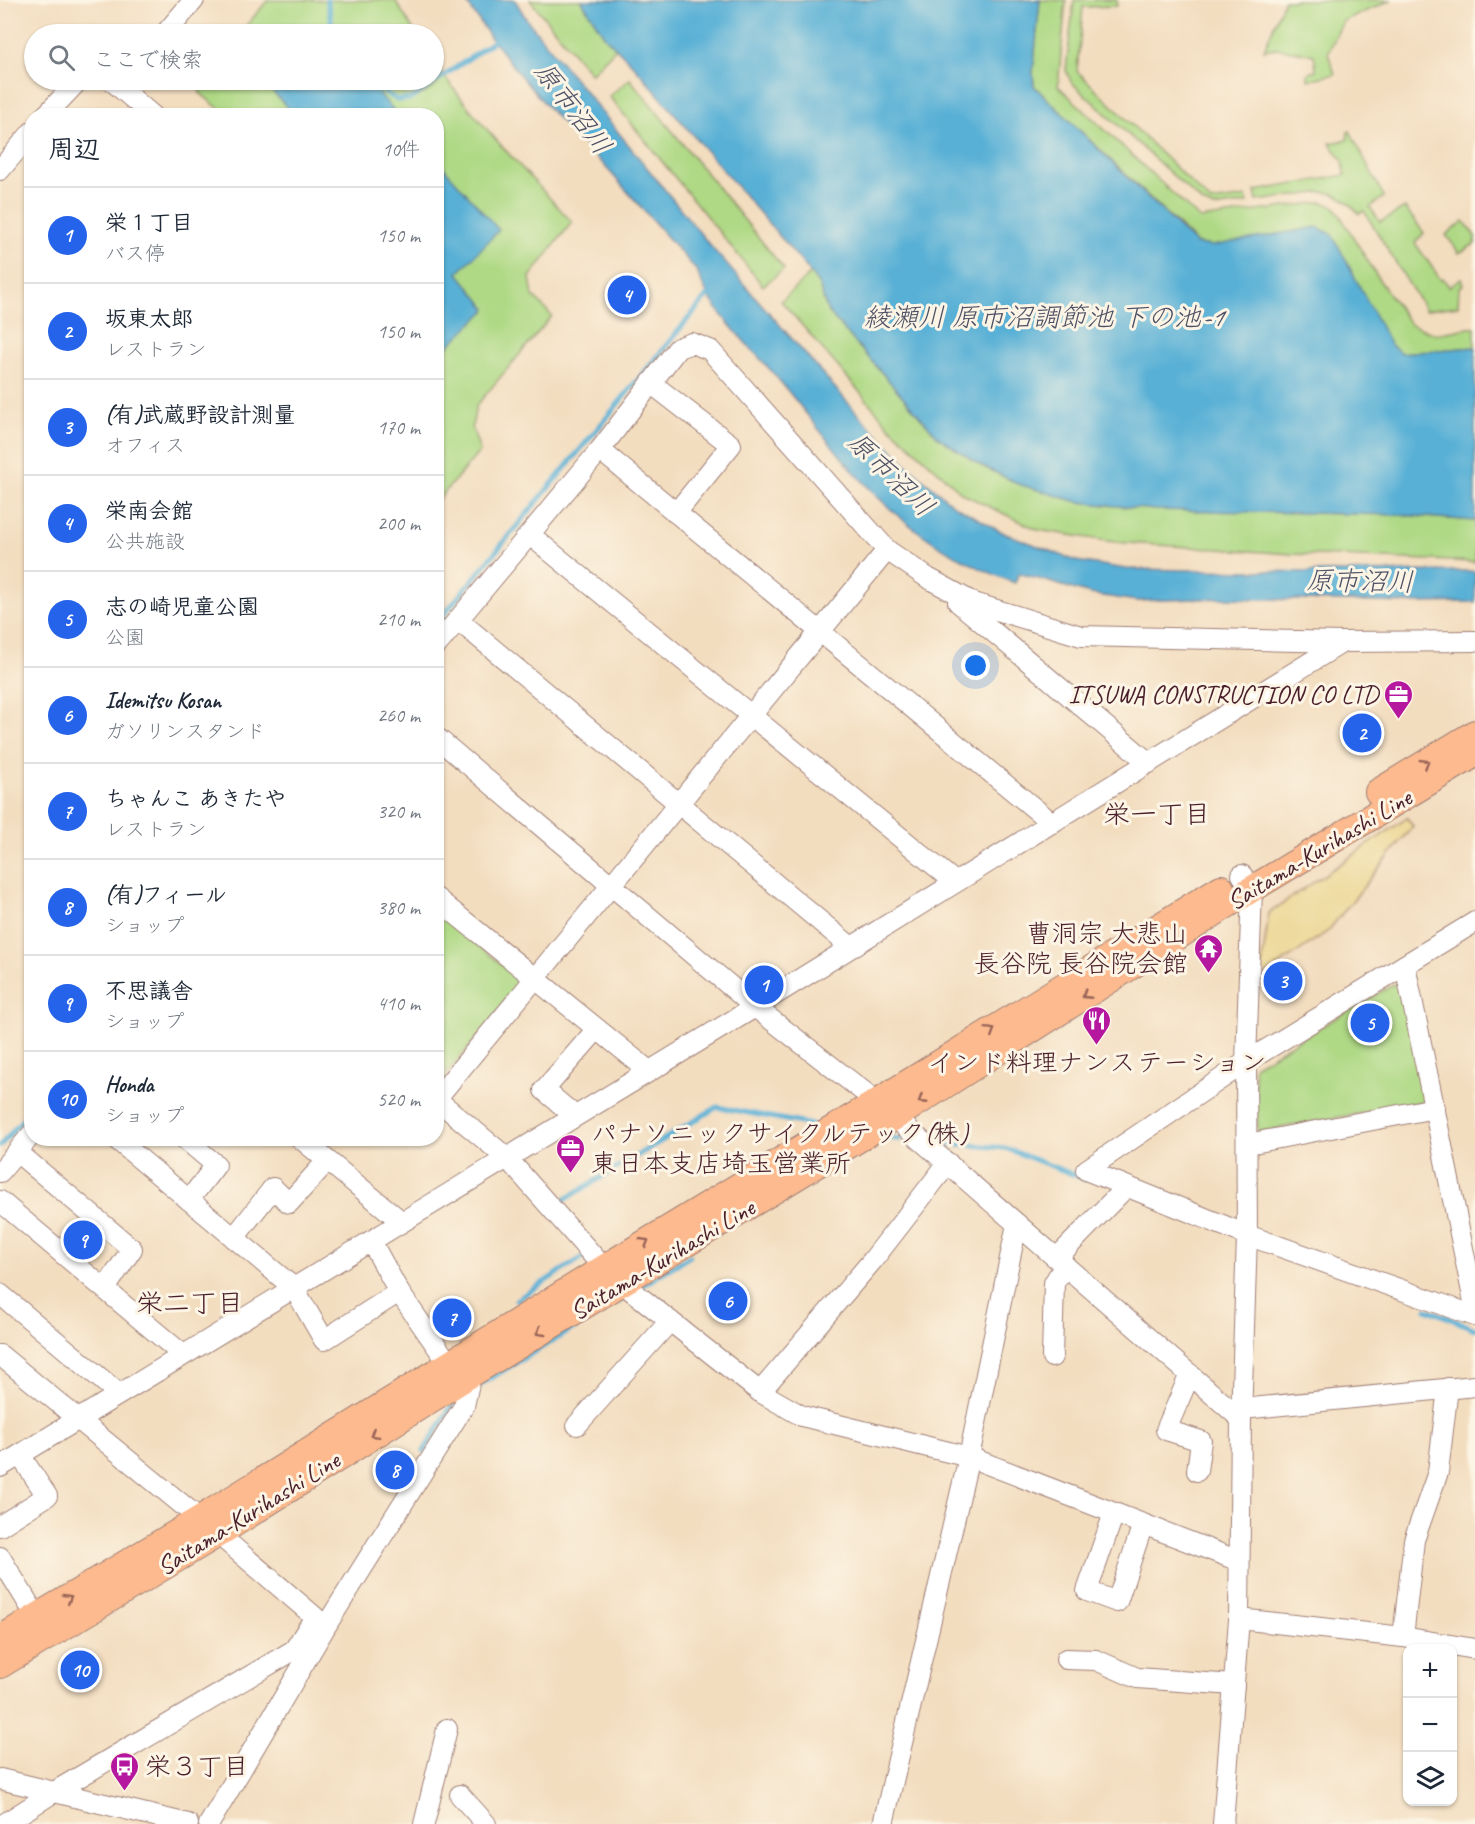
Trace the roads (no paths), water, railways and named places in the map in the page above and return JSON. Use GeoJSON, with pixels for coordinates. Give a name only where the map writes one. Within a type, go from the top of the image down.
{"type":"FeatureCollection","features":[{"type":"Feature","properties":{"kind":"main road","name":"Saitama-Kurihashi Line"},"geometry":{"type":"LineString","coordinates":[[0,1665],[43,1626],[209,1526],[460,1369],[602,1264],[886,1109],[1247,882],[1475,733]]}},
{"type":"Feature","properties":{"kind":"main road","name":"Saitama-Kurihashi Line"},"geometry":{"type":"LineString","coordinates":[[1247,882],[1475,754]]}},
{"type":"Feature","properties":{"kind":"main road","name":"Saitama-Kurihashi Line"},"geometry":{"type":"LineString","coordinates":[[0,1639],[43,1626]]}},
{"type":"Feature","properties":{"kind":"street"},"geometry":{"type":"LineString","coordinates":[[174,24],[194,0]]}},
{"type":"Feature","properties":{"kind":"street"},"geometry":{"type":"LineString","coordinates":[[53,108],[70,90]]}},
{"type":"Feature","properties":{"kind":"street"},"geometry":{"type":"LineString","coordinates":[[123,90],[144,108]]}},
{"type":"Feature","properties":{"kind":"street"},"geometry":{"type":"LineString","coordinates":[[0,170],[24,142]]}},
{"type":"Feature","properties":{"kind":"street"},"geometry":{"type":"LineString","coordinates":[[444,636],[600,450],[678,348],[692,344],[710,350],[886,550],[928,578],[974,603],[1081,636],[1343,642],[1475,641]]}},
{"type":"Feature","properties":{"kind":"street"},"geometry":{"type":"LineString","coordinates":[[651,383],[731,445],[676,513]]}},
{"type":"Feature","properties":{"kind":"street"},"geometry":{"type":"LineString","coordinates":[[600,450],[1052,823]]}},
{"type":"Feature","properties":{"kind":"street"},"geometry":{"type":"LineString","coordinates":[[530,535],[956,882]]}},
{"type":"Feature","properties":{"kind":"street"},"geometry":{"type":"LineString","coordinates":[[444,1089],[886,550]]}},
{"type":"Feature","properties":{"kind":"street"},"geometry":{"type":"LineString","coordinates":[[928,578],[1149,762]]}},
{"type":"Feature","properties":{"kind":"street"},"geometry":{"type":"LineString","coordinates":[[458,620],[851,947]]}},
{"type":"Feature","properties":{"kind":"street"},"geometry":{"type":"LineString","coordinates":[[0,1467],[755,1007],[1343,642]]}},
{"type":"Feature","properties":{"kind":"street"},"geometry":{"type":"LineString","coordinates":[[444,744],[755,1007],[886,1109],[1190,1374],[1241,1414],[1475,1386]]}},
{"type":"Feature","properties":{"kind":"street"},"geometry":{"type":"LineString","coordinates":[[1223,1824],[1239,1619],[1241,1414],[1247,1240],[1247,882]]}},
{"type":"Feature","properties":{"kind":"street"},"geometry":{"type":"LineString","coordinates":[[444,904],[649,1071]]}},
{"type":"Feature","properties":{"kind":"street"},"geometry":{"type":"LineString","coordinates":[[1475,922],[1246,1062],[1086,1170],[1122,1190],[1247,1240],[1475,1316]]}},
{"type":"Feature","properties":{"kind":"street"},"geometry":{"type":"LineString","coordinates":[[1405,965],[1475,1307]]}},
{"type":"Feature","properties":{"kind":"street"},"geometry":{"type":"LineString","coordinates":[[575,1116],[544,1090],[597,1029]]}},
{"type":"Feature","properties":{"kind":"street"},"geometry":{"type":"LineString","coordinates":[[444,1106],[507,1158],[602,1264],[669,1321],[760,1392],[802,1416],[969,1457],[1239,1561]]}},
{"type":"Feature","properties":{"kind":"street"},"geometry":{"type":"LineString","coordinates":[[1248,1144],[1435,1108]]}},
{"type":"Feature","properties":{"kind":"street"},"geometry":{"type":"LineString","coordinates":[[0,1172],[24,1143]]}},
{"type":"Feature","properties":{"kind":"street"},"geometry":{"type":"LineString","coordinates":[[125,1146],[294,1288],[324,1340],[399,1292]]}},
{"type":"Feature","properties":{"kind":"street"},"geometry":{"type":"LineString","coordinates":[[189,1200],[216,1165],[193,1146]]}},
{"type":"Feature","properties":{"kind":"street"},"geometry":{"type":"LineString","coordinates":[[309,1146],[402,1222]]}},
{"type":"Feature","properties":{"kind":"street"},"geometry":{"type":"LineString","coordinates":[[16,1152],[132,1249],[105,1289]]}},
{"type":"Feature","properties":{"kind":"street"},"geometry":{"type":"LineString","coordinates":[[234,1238],[273,1188],[290,1203],[327,1161]]}},
{"type":"Feature","properties":{"kind":"street"},"geometry":{"type":"LineString","coordinates":[[760,1392],[872,1261],[948,1163]]}},
{"type":"Feature","properties":{"kind":"street"},"geometry":{"type":"LineString","coordinates":[[1052,1357],[1054,1283],[1061,1262],[1122,1190]]}},
{"type":"Feature","properties":{"kind":"street"},"geometry":{"type":"LineString","coordinates":[[0,1201],[183,1355]]}},
{"type":"Feature","properties":{"kind":"street"},"geometry":{"type":"LineString","coordinates":[[883,1824],[969,1457],[1017,1224]]}},
{"type":"Feature","properties":{"kind":"street"},"geometry":{"type":"LineString","coordinates":[[209,1824],[312,1635],[464,1406],[460,1369],[399,1292],[371,1241]]}},
{"type":"Feature","properties":{"kind":"street"},"geometry":{"type":"LineString","coordinates":[[0,1294],[119,1394]]}},
{"type":"Feature","properties":{"kind":"street"},"geometry":{"type":"LineString","coordinates":[[577,1425],[669,1321]]}},
{"type":"Feature","properties":{"kind":"street"},"geometry":{"type":"LineString","coordinates":[[0,1355],[209,1526],[315,1617],[312,1635],[294,1650],[4,1824]]}},
{"type":"Feature","properties":{"kind":"street"},"geometry":{"type":"LineString","coordinates":[[1190,1374],[1166,1430],[1201,1441],[1197,1471]]}},
{"type":"Feature","properties":{"kind":"street"},"geometry":{"type":"LineString","coordinates":[[1403,1637],[1414,1540],[1438,1472],[1448,1388]]}},
{"type":"Feature","properties":{"kind":"street"},"geometry":{"type":"LineString","coordinates":[[0,1526],[47,1496],[20,1455]]}},
{"type":"Feature","properties":{"kind":"street"},"geometry":{"type":"LineString","coordinates":[[1114,1513],[1087,1592],[1117,1602],[1143,1524]]}},
{"type":"Feature","properties":{"kind":"street"},"geometry":{"type":"LineString","coordinates":[[0,1557],[43,1626]]}},
{"type":"Feature","properties":{"kind":"street"},"geometry":{"type":"LineString","coordinates":[[1239,1619],[1403,1637],[1475,1649]]}},
{"type":"Feature","properties":{"kind":"street"},"geometry":{"type":"LineString","coordinates":[[1066,1659],[1096,1660],[1137,1678],[1234,1685]]}},
{"type":"Feature","properties":{"kind":"street"},"geometry":{"type":"LineString","coordinates":[[424,1824],[447,1729]]}},
{"type":"Feature","properties":{"kind":"street"},"geometry":{"type":"LineString","coordinates":[[0,1779],[188,1824]]}},
{"type":"Feature","properties":{"kind":"street"},"geometry":{"type":"LineString","coordinates":[[460,1795],[486,1824]]}},
{"type":"Feature","properties":{"kind":"water","name":"原市沼川"},"geometry":{"type":"Polygon","coordinates":[[[465,0],[515,0],[527,20],[713,249],[857,413],[905,463],[952,504],[1002,532],[1076,561],[1126,569],[1318,572],[1475,571],[1475,602],[1412,603],[1227,598],[1137,601],[1090,594],[1019,573],[1015,583],[948,551],[911,526],[855,473],[773,373],[719,312],[697,271],[605,166],[551,111],[519,74],[465,0]]]}},
{"type":"Feature","properties":{"kind":"water","name":"綾瀬川 原市沼調節池 下の池-1"},"geometry":{"type":"Polygon","coordinates":[[[581,0],[1040,0],[1033,73],[1034,86],[1196,244],[1212,246],[1317,227],[1332,234],[1390,344],[1401,353],[1475,347],[1475,521],[1402,515],[1155,510],[1078,502],[1021,485],[980,465],[938,437],[827,310],[819,285],[806,267],[633,65],[605,37],[581,0]]]}},
{"type":"Feature","properties":{"kind":"water"},"geometry":{"type":"Polygon","coordinates":[[[271,90],[376,90],[392,108],[288,108],[271,90]]]}},
{"type":"Feature","properties":{"kind":"water"},"geometry":{"type":"Polygon","coordinates":[[[444,168],[499,230],[458,273],[487,309],[444,350],[444,168]]]}},
{"type":"Feature","properties":{"kind":"waterway"},"geometry":{"type":"LineString","coordinates":[[327,0],[332,24]]}},
{"type":"Feature","properties":{"kind":"waterway"},"geometry":{"type":"LineString","coordinates":[[444,76],[498,38]]}},
{"type":"Feature","properties":{"kind":"waterway"},"geometry":{"type":"LineString","coordinates":[[381,90],[397,100],[411,99],[424,90]]}},
{"type":"Feature","properties":{"kind":"waterway"},"geometry":{"type":"LineString","coordinates":[[444,614],[712,290]]}},
{"type":"Feature","properties":{"kind":"waterway"},"geometry":{"type":"LineString","coordinates":[[562,1207],[559,1203],[717,1107],[812,1125]]}},
{"type":"Feature","properties":{"kind":"waterway"},"geometry":{"type":"LineString","coordinates":[[0,1146],[24,1118]]}},
{"type":"Feature","properties":{"kind":"waterway"},"geometry":{"type":"LineString","coordinates":[[880,1138],[900,1139]]}},
{"type":"Feature","properties":{"kind":"waterway"},"geometry":{"type":"LineString","coordinates":[[946,1143],[1005,1148],[1085,1179]]}},
{"type":"Feature","properties":{"kind":"waterway"},"geometry":{"type":"LineString","coordinates":[[516,1300],[588,1254]]}},
{"type":"Feature","properties":{"kind":"waterway"},"geometry":{"type":"LineString","coordinates":[[637,1289],[690,1256]]}},
{"type":"Feature","properties":{"kind":"waterway"},"geometry":{"type":"LineString","coordinates":[[473,1389],[630,1294]]}},
{"type":"Feature","properties":{"kind":"waterway"},"geometry":{"type":"LineString","coordinates":[[1427,1309],[1475,1329]]}},
{"type":"Feature","properties":{"kind":"waterway"},"geometry":{"type":"LineString","coordinates":[[424,1451],[455,1400],[460,1397]]}},
{"type":"Feature","properties":{"kind":"place","name":"栄南会館"},"geometry":{"type":"Point","coordinates":[627,295]}},
{"type":"Feature","properties":{"kind":"place","name":"ITSUWA CONSTRUCTION CO LTD"},"geometry":{"type":"Point","coordinates":[1399,720]}},
{"type":"Feature","properties":{"kind":"place","name":"坂東太郎"},"geometry":{"type":"Point","coordinates":[1362,733]}},
{"type":"Feature","properties":{"kind":"place","name":"曹洞宗 大悲山 長谷院 長谷院会館"},"geometry":{"type":"Point","coordinates":[1209,974]}},
{"type":"Feature","properties":{"kind":"place","name":"(有)武蔵野設計測量"},"geometry":{"type":"Point","coordinates":[1283,981]}},
{"type":"Feature","properties":{"kind":"place","name":"栄１丁目"},"geometry":{"type":"Point","coordinates":[764,985]}},
{"type":"Feature","properties":{"kind":"place","name":"志の崎児童公園"},"geometry":{"type":"Point","coordinates":[1370,1023]}},
{"type":"Feature","properties":{"kind":"place","name":"インド料理ナンステーション"},"geometry":{"type":"Point","coordinates":[1097,1046]}},
{"type":"Feature","properties":{"kind":"place","name":"パナソニックサイクルテック(株) 東日本支店埼玉営業所"},"geometry":{"type":"Point","coordinates":[570,1174]}},
{"type":"Feature","properties":{"kind":"place","name":"不思議舎"},"geometry":{"type":"Point","coordinates":[83,1240]}},
{"type":"Feature","properties":{"kind":"place","name":"Idemitsu Kosan"},"geometry":{"type":"Point","coordinates":[728,1301]}},
{"type":"Feature","properties":{"kind":"place","name":"ちゃんこ あきたや"},"geometry":{"type":"Point","coordinates":[452,1318]}},
{"type":"Feature","properties":{"kind":"place","name":"(有)フィール"},"geometry":{"type":"Point","coordinates":[395,1470]}},
{"type":"Feature","properties":{"kind":"place","name":"Honda"},"geometry":{"type":"Point","coordinates":[80,1670]}},
{"type":"Feature","properties":{"kind":"place","name":"栄３丁目"},"geometry":{"type":"Point","coordinates":[124,1792]}},
{"type":"Feature","properties":{"kind":"district","name":"栄一丁目"},"geometry":{"type":"Point","coordinates":[1157,814]}},
{"type":"Feature","properties":{"kind":"district","name":"栄二丁目"},"geometry":{"type":"Point","coordinates":[190,1303]}}]}
